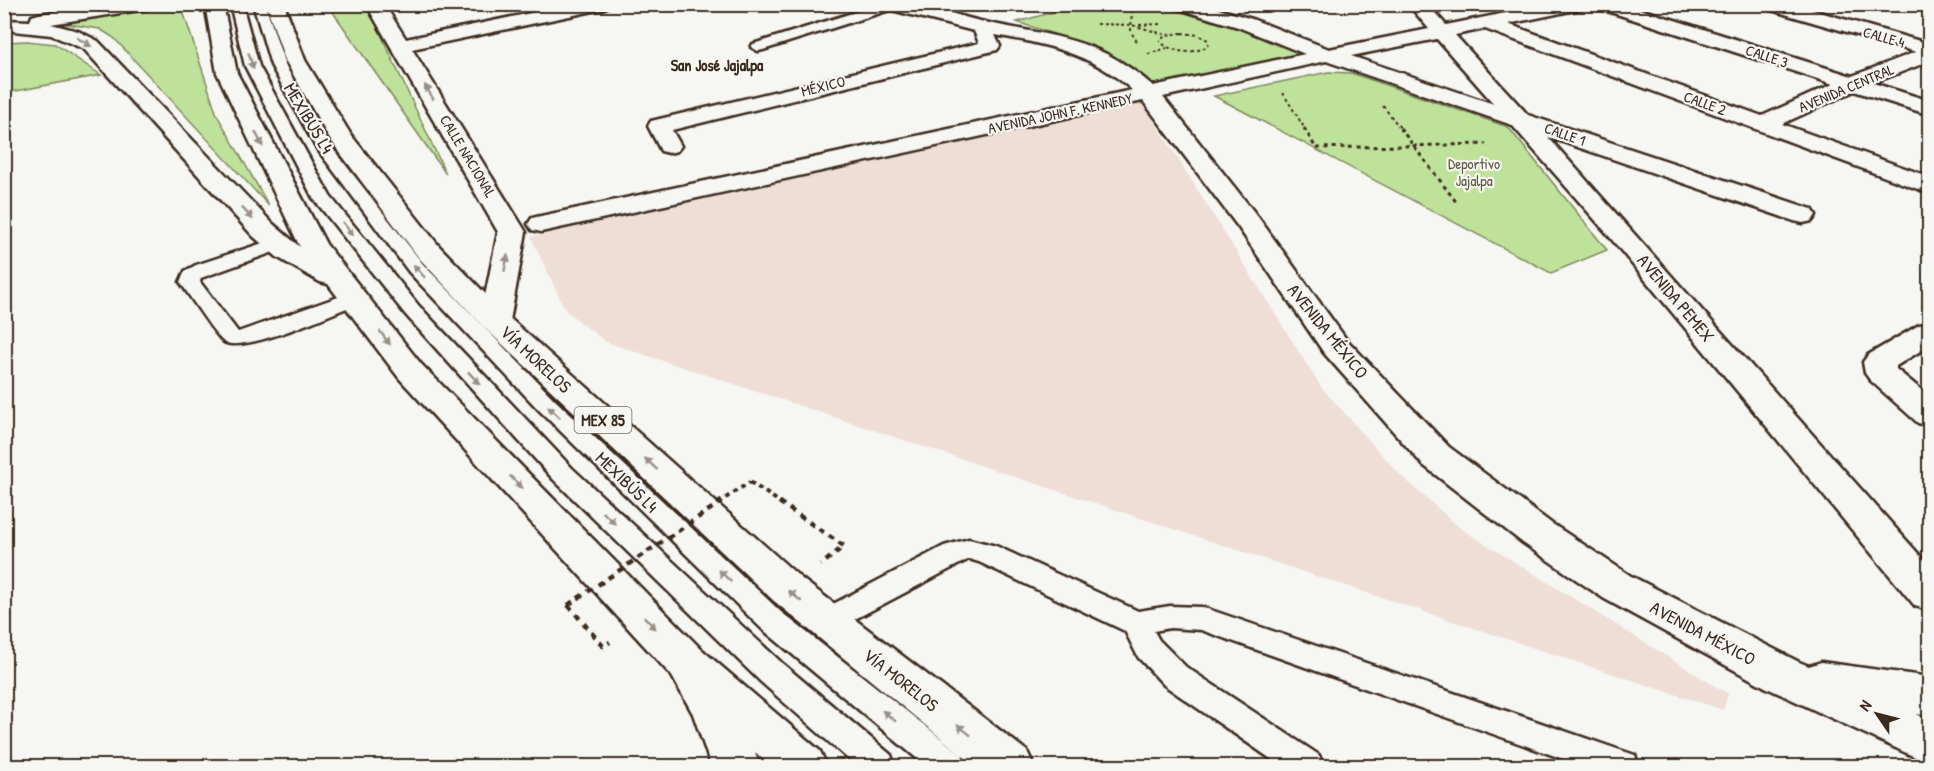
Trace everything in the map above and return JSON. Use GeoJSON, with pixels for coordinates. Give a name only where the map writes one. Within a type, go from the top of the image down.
{"type":"FeatureCollection","features":[{"type":"Feature","properties":{"kind":"main road"},"geometry":{"type":"LineString","coordinates":[[7,16],[85,4]]}},
{"type":"Feature","properties":{"kind":"main road"},"geometry":{"type":"LineString","coordinates":[[7,16],[146,4]]}},
{"type":"Feature","properties":{"kind":"main road"},"geometry":{"type":"LineString","coordinates":[[214,4],[227,73],[313,246],[410,371],[686,662],[804,766]]}},
{"type":"Feature","properties":{"kind":"main road","name":"VÍA MORELOS"},"geometry":{"type":"LineString","coordinates":[[275,4],[295,60],[341,138],[429,252],[495,321],[788,590],[1010,766]]}},
{"type":"Feature","properties":{"kind":"main road","name":"CALLE NACIONAL"},"geometry":{"type":"LineString","coordinates":[[375,4],[512,232],[495,321]]}},
{"type":"Feature","properties":{"kind":"main road"},"geometry":{"type":"LineString","coordinates":[[400,45],[603,4]]}},
{"type":"Feature","properties":{"kind":"main road","name":"CALLE 1"},"geometry":{"type":"LineString","coordinates":[[1181,4],[1245,23],[1327,55],[1803,215]]}},
{"type":"Feature","properties":{"kind":"main road","name":"AVENIDA PEMEX"},"geometry":{"type":"LineString","coordinates":[[1418,4],[1613,224],[1929,595]]}},
{"type":"Feature","properties":{"kind":"main road","name":"AVENIDA JOHN F. KENNEDY"},"geometry":{"type":"LineString","coordinates":[[541,224],[1327,55],[1580,4]]}},
{"type":"Feature","properties":{"kind":"main road","name":"CALLE 3"},"geometry":{"type":"LineString","coordinates":[[1604,4],[1929,108]]}},
{"type":"Feature","properties":{"kind":"main road","name":"CALLE 4"},"geometry":{"type":"LineString","coordinates":[[1770,4],[1929,52]]}},
{"type":"Feature","properties":{"kind":"main road","name":"AVENIDA MÉXICO"},"geometry":{"type":"LineString","coordinates":[[891,5],[982,27],[1054,40],[1102,58],[1129,76],[1149,94],[1249,223],[1335,346],[1436,456],[1537,533],[1617,587],[1783,675],[1929,743]]}},
{"type":"Feature","properties":{"kind":"main road"},"geometry":{"type":"LineString","coordinates":[[7,16],[55,29],[92,45],[263,230],[278,244],[348,290]]}},
{"type":"Feature","properties":{"kind":"main road","name":"CALLE 2"},"geometry":{"type":"LineString","coordinates":[[1487,24],[1923,183]]}},
{"type":"Feature","properties":{"kind":"main road","name":"MÉXICO"},"geometry":{"type":"LineString","coordinates":[[669,146],[659,126],[990,46],[982,27]]}},
{"type":"Feature","properties":{"kind":"main road","name":"AVENIDA CENTRAL"},"geometry":{"type":"LineString","coordinates":[[1763,124],[1853,83],[1929,52]]}},
{"type":"Feature","properties":{"kind":"main road"},"geometry":{"type":"LineString","coordinates":[[1929,332],[1879,362],[1881,374],[1929,415]]}},
{"type":"Feature","properties":{"kind":"main road"},"geometry":{"type":"LineString","coordinates":[[686,662],[711,701],[730,747],[735,766]]}},
{"type":"Feature","properties":{"kind":"main road","name":"AVENIDA MÉXICO"},"geometry":{"type":"LineString","coordinates":[[1783,675],[1929,698]]}},
{"type":"Feature","properties":{"kind":"lane","name":"MEXIBÚS L4"},"geometry":{"type":"LineString","coordinates":[[236,4],[252,66],[322,198],[412,310],[562,474],[772,674],[879,766]]}},
{"type":"Feature","properties":{"kind":"lane","name":"MEXIBÚS L4"},"geometry":{"type":"LineString","coordinates":[[259,4],[278,65],[323,146],[416,268],[547,405],[771,620],[950,766]]}},
{"type":"Feature","properties":{"kind":"lane"},"geometry":{"type":"LineString","coordinates":[[758,47],[891,5]]}},
{"type":"Feature","properties":{"kind":"lane"},"geometry":{"type":"LineString","coordinates":[[278,244],[203,269],[192,275],[190,282],[231,337],[239,339],[252,336],[348,290]]}},
{"type":"Feature","properties":{"kind":"lane"},"geometry":{"type":"LineString","coordinates":[[826,621],[954,553],[969,549],[986,553],[1136,623],[1170,617],[1202,619],[1623,766]]}},
{"type":"Feature","properties":{"kind":"lane"},"geometry":{"type":"LineString","coordinates":[[1136,623],[1148,648],[1175,676],[1307,766]]}},
{"type":"Feature","properties":{"kind":"path"},"geometry":{"type":"LineString","coordinates":[[1132,4],[1131,32],[1136,42],[1151,53]]}},
{"type":"Feature","properties":{"kind":"path"},"geometry":{"type":"LineString","coordinates":[[1190,34],[1204,37],[1210,44],[1205,49],[1183,51],[1168,48],[1160,42],[1160,39],[1167,35],[1190,34]]}},
{"type":"Feature","properties":{"kind":"path"},"geometry":{"type":"LineString","coordinates":[[1282,92],[1316,148],[1486,144]]}},
{"type":"Feature","properties":{"kind":"path"},"geometry":{"type":"LineString","coordinates":[[1377,98],[1456,203]]}},
{"type":"Feature","properties":{"kind":"path"},"geometry":{"type":"LineString","coordinates":[[603,646],[568,605],[750,482],[844,546]]}},
{"type":"Feature","properties":{"kind":"shaded area"},"geometry":{"type":"Polygon","coordinates":[[[1143,103],[1321,387],[1398,473],[1461,529],[1728,694],[1723,710],[606,342],[566,311],[531,237],[1143,103]]]}},
{"type":"Feature","properties":{"kind":"green space"},"geometry":{"type":"Polygon","coordinates":[[[1139,3],[1172,5],[1241,25],[1307,55],[1155,88],[1141,75],[1108,55],[1072,40],[1017,22],[1079,5],[1139,3]]]}},
{"type":"Feature","properties":{"kind":"green space"},"geometry":{"type":"Polygon","coordinates":[[[181,5],[217,115],[269,206],[114,38],[100,29],[55,22],[181,5]]]}},
{"type":"Feature","properties":{"kind":"green space"},"geometry":{"type":"Polygon","coordinates":[[[328,5],[367,5],[446,174],[328,5]]]}},
{"type":"Feature","properties":{"kind":"green space"},"geometry":{"type":"Polygon","coordinates":[[[27,41],[55,44],[101,75],[5,93],[5,42],[27,41]]]}},
{"type":"Feature","properties":{"kind":"green space","name":"Deportivo Jajalpa"},"geometry":{"type":"Polygon","coordinates":[[[1328,72],[1351,73],[1508,127],[1607,250],[1551,273],[1214,96],[1328,72]]]}},
{"type":"Feature","properties":{"kind":"district","name":"San José Jajalpa"},"geometry":{"type":"Point","coordinates":[717,65]}}]}
